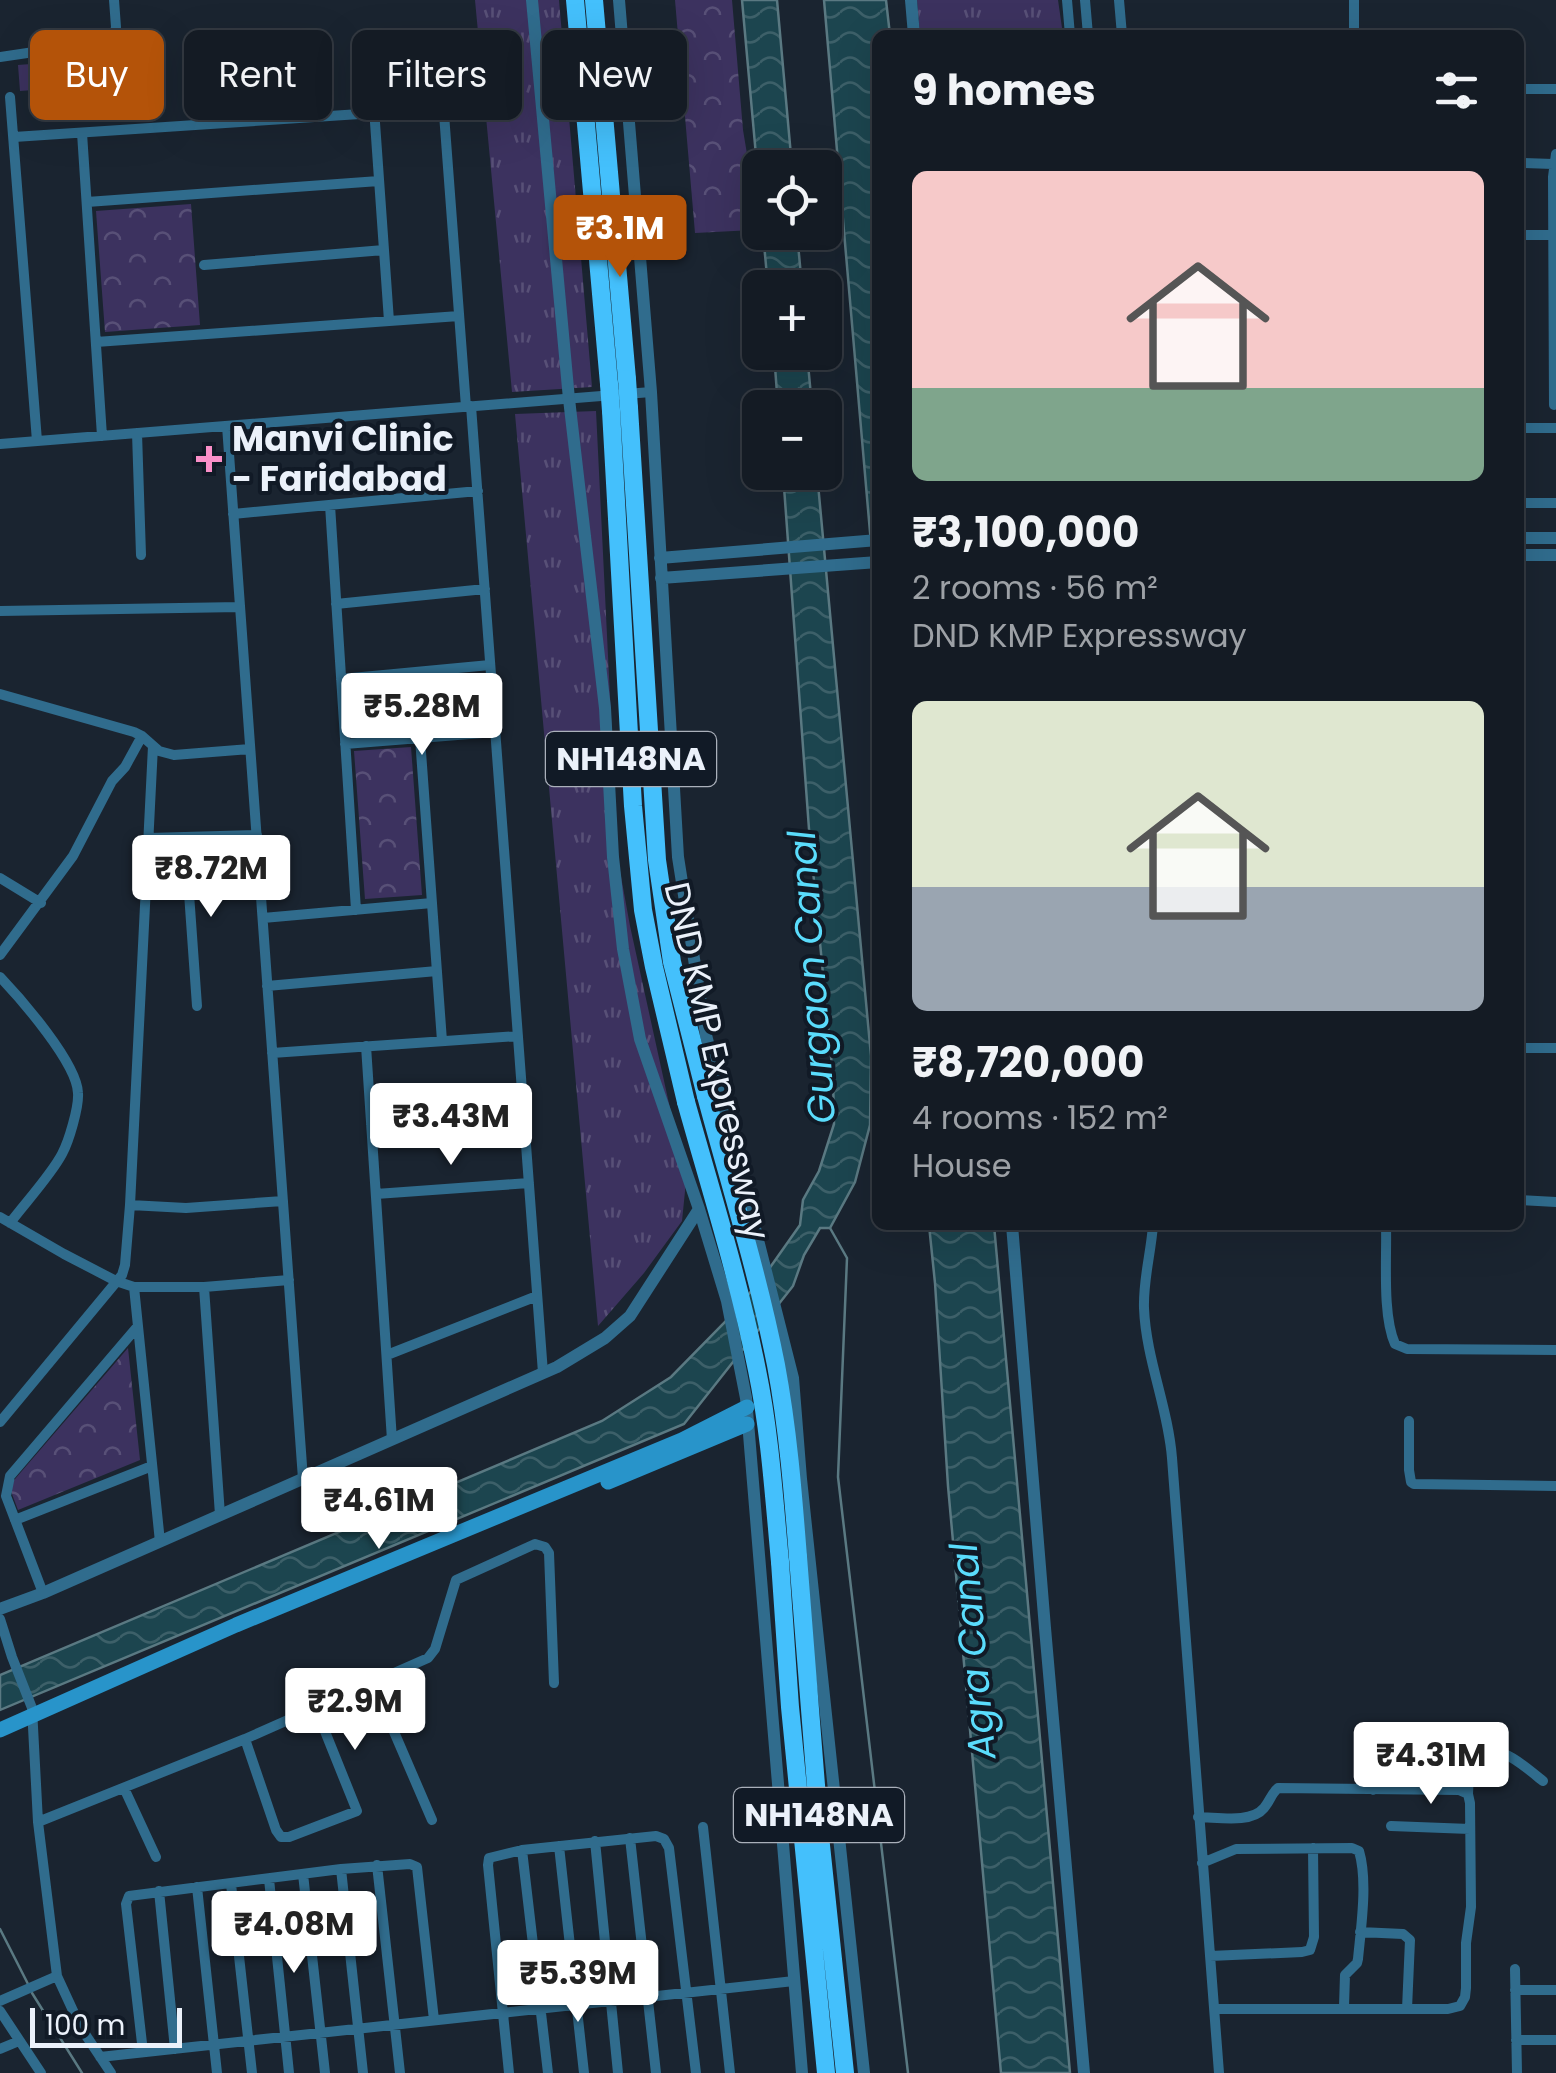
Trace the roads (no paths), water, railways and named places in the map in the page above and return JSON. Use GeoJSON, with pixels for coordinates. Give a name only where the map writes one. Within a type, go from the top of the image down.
{"type":"FeatureCollection","features":[{"type":"Feature","properties":{"kind":"highway","name":"DND KMP Expressway"},"geometry":{"type":"LineString","coordinates":[[576,0],[618,381]]}},
{"type":"Feature","properties":{"kind":"highway","name":"DND KMP Expressway"},"geometry":{"type":"LineString","coordinates":[[594,0],[620,410],[657,860],[672,962],[762,1301],[790,1456],[792,1726],[826,2073]]}},
{"type":"Feature","properties":{"kind":"highway","name":"DND KMP Expressway"},"geometry":{"type":"LineString","coordinates":[[620,410],[640,876],[654,967],[686,1102],[758,1373],[789,1560],[845,2073]]}},
{"type":"Feature","properties":{"kind":"main road"},"geometry":{"type":"LineString","coordinates":[[0,1730],[426,1545],[682,1440],[747,1407]]}},
{"type":"Feature","properties":{"kind":"main road"},"geometry":{"type":"LineString","coordinates":[[0,1739],[32,1713],[747,1424]]}},
{"type":"Feature","properties":{"kind":"street"},"geometry":{"type":"LineString","coordinates":[[0,57],[112,46],[116,38],[114,0]]}},
{"type":"Feature","properties":{"kind":"street"},"geometry":{"type":"LineString","coordinates":[[532,0],[569,399],[605,708],[613,857],[623,949],[640,1039],[699,1209],[730,1317],[747,1407],[802,2073]]}},
{"type":"Feature","properties":{"kind":"street"},"geometry":{"type":"LineString","coordinates":[[619,0],[651,392],[678,857],[706,1035],[793,1378],[864,2073]]}},
{"type":"Feature","properties":{"kind":"street"},"geometry":{"type":"LineString","coordinates":[[911,0],[914,30]]}},
{"type":"Feature","properties":{"kind":"street"},"geometry":{"type":"LineString","coordinates":[[1067,0],[1070,30]]}},
{"type":"Feature","properties":{"kind":"street"},"geometry":{"type":"LineString","coordinates":[[1084,0],[1087,30]]}},
{"type":"Feature","properties":{"kind":"street"},"geometry":{"type":"LineString","coordinates":[[1119,0],[1122,30]]}},
{"type":"Feature","properties":{"kind":"street"},"geometry":{"type":"LineString","coordinates":[[1354,0],[1354,30]]}},
{"type":"Feature","properties":{"kind":"street"},"geometry":{"type":"LineString","coordinates":[[1524,89],[1556,89]]}},
{"type":"Feature","properties":{"kind":"street"},"geometry":{"type":"LineString","coordinates":[[10,97],[37,441]]}},
{"type":"Feature","properties":{"kind":"street"},"geometry":{"type":"LineString","coordinates":[[14,137],[352,115]]}},
{"type":"Feature","properties":{"kind":"street"},"geometry":{"type":"LineString","coordinates":[[376,120],[389,321]]}},
{"type":"Feature","properties":{"kind":"street"},"geometry":{"type":"LineString","coordinates":[[444,120],[459,316],[478,491],[543,1374]]}},
{"type":"Feature","properties":{"kind":"street"},"geometry":{"type":"LineString","coordinates":[[82,133],[102,436]]}},
{"type":"Feature","properties":{"kind":"street"},"geometry":{"type":"LineString","coordinates":[[1524,163],[1555,159],[1554,404]]}},
{"type":"Feature","properties":{"kind":"street"},"geometry":{"type":"LineString","coordinates":[[87,202],[380,181]]}},
{"type":"Feature","properties":{"kind":"street"},"geometry":{"type":"LineString","coordinates":[[1524,234],[1554,235]]}},
{"type":"Feature","properties":{"kind":"street"},"geometry":{"type":"LineString","coordinates":[[204,265],[384,250]]}},
{"type":"Feature","properties":{"kind":"street"},"geometry":{"type":"LineString","coordinates":[[96,342],[459,316]]}},
{"type":"Feature","properties":{"kind":"street"},"geometry":{"type":"LineString","coordinates":[[0,444],[651,392]]}},
{"type":"Feature","properties":{"kind":"street"},"geometry":{"type":"LineString","coordinates":[[227,426],[303,1479]]}},
{"type":"Feature","properties":{"kind":"street"},"geometry":{"type":"LineString","coordinates":[[1524,428],[1556,428]]}},
{"type":"Feature","properties":{"kind":"street"},"geometry":{"type":"LineString","coordinates":[[136,433],[141,555]]}},
{"type":"Feature","properties":{"kind":"street"},"geometry":{"type":"LineString","coordinates":[[233,514],[478,491]]}},
{"type":"Feature","properties":{"kind":"street"},"geometry":{"type":"LineString","coordinates":[[1524,503],[1556,503]]}},
{"type":"Feature","properties":{"kind":"street"},"geometry":{"type":"LineString","coordinates":[[330,505],[356,910]]}},
{"type":"Feature","properties":{"kind":"street"},"geometry":{"type":"LineString","coordinates":[[1524,538],[1556,538]]}},
{"type":"Feature","properties":{"kind":"street"},"geometry":{"type":"LineString","coordinates":[[660,558],[872,541]]}},
{"type":"Feature","properties":{"kind":"street"},"geometry":{"type":"LineString","coordinates":[[1524,555],[1556,555]]}},
{"type":"Feature","properties":{"kind":"street"},"geometry":{"type":"LineString","coordinates":[[661,578],[872,562]]}},
{"type":"Feature","properties":{"kind":"street"},"geometry":{"type":"LineString","coordinates":[[336,604],[485,589]]}},
{"type":"Feature","properties":{"kind":"street"},"geometry":{"type":"LineString","coordinates":[[0,612],[240,607]]}},
{"type":"Feature","properties":{"kind":"street"},"geometry":{"type":"LineString","coordinates":[[341,679],[490,665]]}},
{"type":"Feature","properties":{"kind":"street"},"geometry":{"type":"LineString","coordinates":[[0,694],[142,736],[164,753],[250,749]]}},
{"type":"Feature","properties":{"kind":"street"},"geometry":{"type":"LineString","coordinates":[[345,744],[496,732]]}},
{"type":"Feature","properties":{"kind":"street"},"geometry":{"type":"LineString","coordinates":[[0,955],[73,856],[112,781],[126,766],[142,736]]}},
{"type":"Feature","properties":{"kind":"street"},"geometry":{"type":"LineString","coordinates":[[420,738],[442,1041]]}},
{"type":"Feature","properties":{"kind":"street"},"geometry":{"type":"LineString","coordinates":[[0,1422],[125,1265],[153,746]]}},
{"type":"Feature","properties":{"kind":"street"},"geometry":{"type":"LineString","coordinates":[[149,838],[256,835]]}},
{"type":"Feature","properties":{"kind":"street"},"geometry":{"type":"LineString","coordinates":[[185,837],[197,1006]]}},
{"type":"Feature","properties":{"kind":"street"},"geometry":{"type":"LineString","coordinates":[[0,878],[40,903]]}},
{"type":"Feature","properties":{"kind":"street"},"geometry":{"type":"LineString","coordinates":[[262,918],[432,903]]}},
{"type":"Feature","properties":{"kind":"street"},"geometry":{"type":"LineString","coordinates":[[268,986],[437,971]]}},
{"type":"Feature","properties":{"kind":"street"},"geometry":{"type":"LineString","coordinates":[[0,996],[4,981]]}},
{"type":"Feature","properties":{"kind":"street"},"geometry":{"type":"LineString","coordinates":[[4,981],[38,1020],[73,1074],[78,1093],[62,1154],[5,1220],[134,1287],[204,1287],[289,1280]]}},
{"type":"Feature","properties":{"kind":"street"},"geometry":{"type":"LineString","coordinates":[[272,1053],[518,1036]]}},
{"type":"Feature","properties":{"kind":"street"},"geometry":{"type":"LineString","coordinates":[[366,1046],[392,1440]]}},
{"type":"Feature","properties":{"kind":"street"},"geometry":{"type":"LineString","coordinates":[[1524,1048],[1556,1048]]}},
{"type":"Feature","properties":{"kind":"street"},"geometry":{"type":"LineString","coordinates":[[371,1124],[524,1115]]}},
{"type":"Feature","properties":{"kind":"street"},"geometry":{"type":"LineString","coordinates":[[672,1137],[728,1123]]}},
{"type":"Feature","properties":{"kind":"street"},"geometry":{"type":"LineString","coordinates":[[376,1194],[529,1183]]}},
{"type":"Feature","properties":{"kind":"street"},"geometry":{"type":"LineString","coordinates":[[130,1206],[186,1208],[283,1200]]}},
{"type":"Feature","properties":{"kind":"street"},"geometry":{"type":"LineString","coordinates":[[1524,1200],[1556,1202]]}},
{"type":"Feature","properties":{"kind":"street"},"geometry":{"type":"LineString","coordinates":[[0,1609],[557,1368],[630,1316],[699,1209]]}},
{"type":"Feature","properties":{"kind":"street"},"geometry":{"type":"LineString","coordinates":[[1012,1230],[1084,2073]]}},
{"type":"Feature","properties":{"kind":"street"},"geometry":{"type":"LineString","coordinates":[[1152,1230],[1144,1309],[1171,1443],[1219,2073]]}},
{"type":"Feature","properties":{"kind":"street"},"geometry":{"type":"LineString","coordinates":[[1386,1230],[1388,1313],[1394,1344],[1407,1349],[1556,1350]]}},
{"type":"Feature","properties":{"kind":"street"},"geometry":{"type":"LineString","coordinates":[[134,1287],[160,1542]]}},
{"type":"Feature","properties":{"kind":"street"},"geometry":{"type":"LineString","coordinates":[[204,1287],[220,1515]]}},
{"type":"Feature","properties":{"kind":"street"},"geometry":{"type":"LineString","coordinates":[[387,1356],[537,1296]]}},
{"type":"Feature","properties":{"kind":"street"},"geometry":{"type":"LineString","coordinates":[[43,1592],[6,1496],[10,1476],[138,1326]]}},
{"type":"Feature","properties":{"kind":"street"},"geometry":{"type":"LineString","coordinates":[[1409,1421],[1408,1470],[1414,1484],[1556,1486]]}},
{"type":"Feature","properties":{"kind":"street"},"geometry":{"type":"LineString","coordinates":[[15,1520],[152,1466]]}},
{"type":"Feature","properties":{"kind":"street"},"geometry":{"type":"LineString","coordinates":[[752,1484],[802,1480]]}},
{"type":"Feature","properties":{"kind":"street"},"geometry":{"type":"LineString","coordinates":[[38,1822],[316,1709],[432,1655],[456,1580],[540,1544],[550,1562],[554,1683]]}},
{"type":"Feature","properties":{"kind":"street"},"geometry":{"type":"LineString","coordinates":[[0,1619],[32,1713],[38,1822],[57,1976],[72,2011],[110,2073]]}},
{"type":"Feature","properties":{"kind":"street"},"geometry":{"type":"LineString","coordinates":[[373,1683],[432,1820]]}},
{"type":"Feature","properties":{"kind":"street"},"geometry":{"type":"LineString","coordinates":[[245,1739],[281,1837],[357,1812],[316,1709]]}},
{"type":"Feature","properties":{"kind":"street"},"geometry":{"type":"LineString","coordinates":[[1373,1790],[1376,1767],[1384,1757],[1435,1753],[1500,1752],[1542,1781]]}},
{"type":"Feature","properties":{"kind":"street"},"geometry":{"type":"LineString","coordinates":[[1215,2008],[1457,2008],[1465,1997],[1471,1907],[1470,1753]]}},
{"type":"Feature","properties":{"kind":"street"},"geometry":{"type":"LineString","coordinates":[[124,1788],[156,1856]]}},
{"type":"Feature","properties":{"kind":"street"},"geometry":{"type":"LineString","coordinates":[[1198,1817],[1253,1816],[1264,1809],[1273,1790],[1278,1788],[1459,1790],[1468,1794]]}},
{"type":"Feature","properties":{"kind":"street"},"geometry":{"type":"LineString","coordinates":[[1390,1826],[1470,1828]]}},
{"type":"Feature","properties":{"kind":"street"},"geometry":{"type":"LineString","coordinates":[[703,1827],[730,2073]]}},
{"type":"Feature","properties":{"kind":"street"},"geometry":{"type":"LineString","coordinates":[[509,2073],[488,1862],[492,1856],[522,1850],[656,1836],[668,1844],[696,2073]]}},
{"type":"Feature","properties":{"kind":"street"},"geometry":{"type":"LineString","coordinates":[[630,1838],[656,2073]]}},
{"type":"Feature","properties":{"kind":"street"},"geometry":{"type":"LineString","coordinates":[[594,1841],[618,2073]]}},
{"type":"Feature","properties":{"kind":"street"},"geometry":{"type":"LineString","coordinates":[[559,1846],[584,2073]]}},
{"type":"Feature","properties":{"kind":"street"},"geometry":{"type":"LineString","coordinates":[[1210,1956],[1310,1950],[1314,1937],[1314,1848]]}},
{"type":"Feature","properties":{"kind":"street"},"geometry":{"type":"LineString","coordinates":[[1202,1863],[1236,1849],[1359,1851],[1360,1932],[1357,1963],[1345,1975],[1344,2008]]}},
{"type":"Feature","properties":{"kind":"street"},"geometry":{"type":"LineString","coordinates":[[522,1850],[548,2073]]}},
{"type":"Feature","properties":{"kind":"street"},"geometry":{"type":"LineString","coordinates":[[142,2052],[126,1904],[132,1894],[377,1865],[417,1867],[434,2020]]}},
{"type":"Feature","properties":{"kind":"street"},"geometry":{"type":"LineString","coordinates":[[377,1865],[400,2073]]}},
{"type":"Feature","properties":{"kind":"street"},"geometry":{"type":"LineString","coordinates":[[341,1869],[363,2073]]}},
{"type":"Feature","properties":{"kind":"street"},"geometry":{"type":"LineString","coordinates":[[302,1874],[325,2073]]}},
{"type":"Feature","properties":{"kind":"street"},"geometry":{"type":"LineString","coordinates":[[269,1878],[289,2073]]}},
{"type":"Feature","properties":{"kind":"street"},"geometry":{"type":"LineString","coordinates":[[231,1884],[252,2073]]}},
{"type":"Feature","properties":{"kind":"street"},"geometry":{"type":"LineString","coordinates":[[196,1886],[217,2073]]}},
{"type":"Feature","properties":{"kind":"street"},"geometry":{"type":"LineString","coordinates":[[159,1891],[175,2049]]}},
{"type":"Feature","properties":{"kind":"street"},"geometry":{"type":"LineString","coordinates":[[1360,1932],[1403,1934],[1410,1940],[1407,2009]]}},
{"type":"Feature","properties":{"kind":"street"},"geometry":{"type":"LineString","coordinates":[[1515,1969],[1517,2073]]}},
{"type":"Feature","properties":{"kind":"street"},"geometry":{"type":"LineString","coordinates":[[0,2001],[57,1976]]}},
{"type":"Feature","properties":{"kind":"street"},"geometry":{"type":"LineString","coordinates":[[100,2057],[794,1981]]}},
{"type":"Feature","properties":{"kind":"street"},"geometry":{"type":"LineString","coordinates":[[1515,1990],[1556,1990]]}},
{"type":"Feature","properties":{"kind":"street"},"geometry":{"type":"LineString","coordinates":[[0,2011],[39,2072]]}},
{"type":"Feature","properties":{"kind":"street"},"geometry":{"type":"LineString","coordinates":[[1516,2040],[1556,2040]]}},
{"type":"Feature","properties":{"kind":"street"},"geometry":{"type":"LineString","coordinates":[[0,2048],[19,2041]]}},
{"type":"Feature","properties":{"kind":"water"},"geometry":{"type":"Polygon","coordinates":[[[742,0],[777,0],[790,150],[756,150],[742,0]]]}},
{"type":"Feature","properties":{"kind":"water"},"geometry":{"type":"Polygon","coordinates":[[[824,0],[886,0],[889,30],[872,30],[872,555],[842,208],[842,150],[837,150],[824,0]]]}},
{"type":"Feature","properties":{"kind":"water"},"geometry":{"type":"Polygon","coordinates":[[[765,250],[799,250],[800,270],[766,270],[765,250]]]}},
{"type":"Feature","properties":{"kind":"water"},"geometry":{"type":"Polygon","coordinates":[[[775,370],[809,370],[810,390],[777,390],[775,370]]]}},
{"type":"Feature","properties":{"kind":"water"},"geometry":{"type":"Polygon","coordinates":[[[784,490],[819,490],[871,1056],[870,1125],[855,1182],[830,1228],[820,1228],[804,1255],[793,1286],[684,1424],[0,1710],[0,1675],[602,1421],[671,1377],[726,1321],[800,1225],[803,1200],[819,1171],[834,1124],[784,490]]]}},
{"type":"Feature","properties":{"kind":"water","name":"Agra Canal"},"geometry":{"type":"Polygon","coordinates":[[[930,1230],[994,1230],[1070,2073],[1001,2073],[948,1486],[930,1230]]]}},
{"type":"Feature","properties":{"kind":"waterway"},"geometry":{"type":"LineString","coordinates":[[830,1228],[847,1258],[838,1477],[908,2073]]}},
{"type":"Feature","properties":{"kind":"waterway"},"geometry":{"type":"LineString","coordinates":[[0,1929],[29,1986]]}},
{"type":"Feature","properties":{"kind":"waterway"},"geometry":{"type":"LineString","coordinates":[[32,1993],[82,2073]]}},
{"type":"Feature","properties":{"kind":"place","name":"Manvi Clinic - Faridabad"},"geometry":{"type":"Point","coordinates":[209,459]}},
{"type":"Feature","properties":{"kind":"water label","name":"Gurgaon Canal"},"geometry":{"type":"Point","coordinates":[812,977]}}]}
